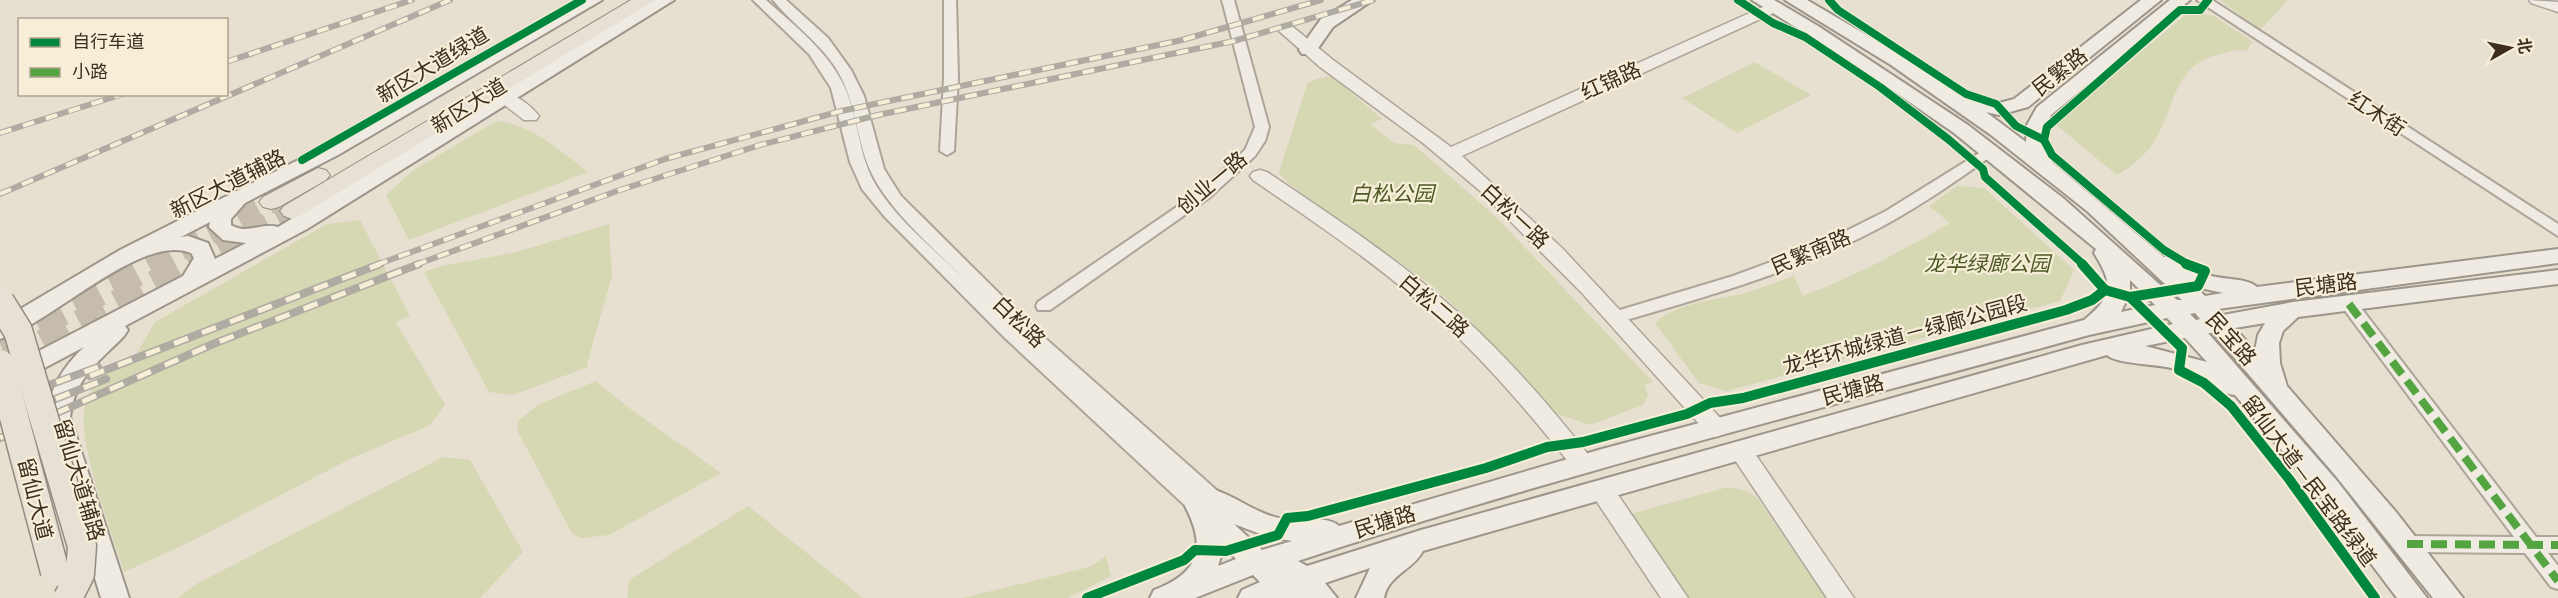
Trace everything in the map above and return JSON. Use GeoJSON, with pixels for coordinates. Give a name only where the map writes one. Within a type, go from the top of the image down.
{"type":"FeatureCollection","features":[{"type":"Feature","properties":{"kind":"main road","name":"新区大道辅路"},"geometry":{"type":"LineString","coordinates":[[0,331],[129,255],[412,106],[593,0]]}},
{"type":"Feature","properties":{"kind":"main road","name":"新区大道"},"geometry":{"type":"LineString","coordinates":[[271,202],[399,130],[612,0]]}},
{"type":"Feature","properties":{"kind":"main road","name":"新区大道"},"geometry":{"type":"LineString","coordinates":[[296,218],[645,0]]}},
{"type":"Feature","properties":{"kind":"main road"},"geometry":{"type":"LineString","coordinates":[[0,381],[189,284],[296,218],[508,99],[665,0]]}},
{"type":"Feature","properties":{"kind":"main road"},"geometry":{"type":"LineString","coordinates":[[1305,47],[1313,26],[1340,0]]}},
{"type":"Feature","properties":{"kind":"main road"},"geometry":{"type":"LineString","coordinates":[[1305,47],[1327,23],[1364,0]]}},
{"type":"Feature","properties":{"kind":"main road","name":"民宝路"},"geometry":{"type":"LineString","coordinates":[[1794,0],[1955,100],[2046,169],[2134,243],[2200,304],[2218,324],[2407,544],[2449,598]]}},
{"type":"Feature","properties":{"kind":"main road","name":"民繁路"},"geometry":{"type":"LineString","coordinates":[[1955,100],[1992,109],[2018,104],[2152,0]]}},
{"type":"Feature","properties":{"kind":"main road","name":"民繁路"},"geometry":{"type":"LineString","coordinates":[[2046,169],[2034,136],[2038,120],[2044,111],[2181,0]]}},
{"type":"Feature","properties":{"kind":"main road","name":"民宝路"},"geometry":{"type":"LineString","coordinates":[[1768,3],[1899,85],[1989,151],[2085,229],[2172,309],[2346,510],[2413,598]]}},
{"type":"Feature","properties":{"kind":"main road"},"geometry":{"type":"LineString","coordinates":[[252,192],[221,217],[220,227],[225,233],[238,237],[253,236],[296,218]]}},
{"type":"Feature","properties":{"kind":"main road"},"geometry":{"type":"LineString","coordinates":[[2085,229],[2112,262],[2120,284],[2111,310],[2089,327]]}},
{"type":"Feature","properties":{"kind":"main road"},"geometry":{"type":"LineString","coordinates":[[129,255],[172,243],[188,243],[200,248],[205,258],[189,284]]}},
{"type":"Feature","properties":{"kind":"main road"},"geometry":{"type":"LineString","coordinates":[[2134,243],[2205,282],[2230,289],[2274,292]]}},
{"type":"Feature","properties":{"kind":"main road","name":"民塘路"},"geometry":{"type":"LineString","coordinates":[[1170,596],[1268,559],[1380,523],[1583,464],[2089,327],[2200,304],[2556,248]]}},
{"type":"Feature","properties":{"kind":"main road","name":"民塘路"},"geometry":{"type":"LineString","coordinates":[[1252,598],[1293,587],[1421,541],[2082,353],[2293,310],[2349,304],[2556,248]]}},
{"type":"Feature","properties":{"kind":"main road"},"geometry":{"type":"LineString","coordinates":[[0,302],[18,331],[82,546],[80,574],[62,590]]}},
{"type":"Feature","properties":{"kind":"main road"},"geometry":{"type":"LineString","coordinates":[[2283,398],[2271,375],[2267,346],[2270,331],[2277,321],[2293,310]]}},
{"type":"Feature","properties":{"kind":"main road","name":"留仙大道辅路"},"geometry":{"type":"LineString","coordinates":[[115,598],[58,417],[59,398],[70,378],[86,358],[130,315]]}},
{"type":"Feature","properties":{"kind":"main road"},"geometry":{"type":"LineString","coordinates":[[2082,353],[2146,354],[2173,360],[2227,382],[2257,405]]}},
{"type":"Feature","properties":{"kind":"main road","name":"留仙大道"},"geometry":{"type":"LineString","coordinates":[[0,364],[62,590]]}},
{"type":"Feature","properties":{"kind":"main road"},"geometry":{"type":"LineString","coordinates":[[1207,503],[1253,523],[1280,530],[1314,532],[1380,523]]}},
{"type":"Feature","properties":{"kind":"main road"},"geometry":{"type":"LineString","coordinates":[[1170,596],[1197,578],[1210,553],[1207,503]]}},
{"type":"Feature","properties":{"kind":"main road","name":"白松路"},"geometry":{"type":"LineString","coordinates":[[1207,503],[1268,559],[1293,587],[1323,598]]}},
{"type":"Feature","properties":{"kind":"main road"},"geometry":{"type":"LineString","coordinates":[[1370,598],[1384,570],[1421,541]]}},
{"type":"Feature","properties":{"kind":"street","name":"白松路"},"geometry":{"type":"LineString","coordinates":[[759,0],[814,51],[838,88],[857,162],[870,189],[889,213],[1010,333],[1207,503]]}},
{"type":"Feature","properties":{"kind":"street","name":"白松路"},"geometry":{"type":"LineString","coordinates":[[779,0],[823,41],[844,70],[857,96],[877,169],[895,199],[1026,331],[1207,503]]}},
{"type":"Feature","properties":{"kind":"street"},"geometry":{"type":"LineString","coordinates":[[947,151],[951,78],[950,0]]}},
{"type":"Feature","properties":{"kind":"street","name":"创业一路"},"geometry":{"type":"LineString","coordinates":[[1044,306],[1205,194],[1239,166],[1258,141],[1262,127],[1228,0]]}},
{"type":"Feature","properties":{"kind":"street","name":"红木街"},"geometry":{"type":"LineString","coordinates":[[2202,0],[2556,248]]}},
{"type":"Feature","properties":{"kind":"street"},"geometry":{"type":"LineString","coordinates":[[2537,0],[2558,7]]}},
{"type":"Feature","properties":{"kind":"street"},"geometry":{"type":"LineString","coordinates":[[2552,0],[2558,2]]}},
{"type":"Feature","properties":{"kind":"street","name":"红锦路"},"geometry":{"type":"LineString","coordinates":[[1449,155],[1768,3]]}},
{"type":"Feature","properties":{"kind":"street","name":"白松一路"},"geometry":{"type":"LineString","coordinates":[[1287,31],[1449,155],[1581,279],[1716,428]]}},
{"type":"Feature","properties":{"kind":"street"},"geometry":{"type":"LineString","coordinates":[[508,99],[530,116]]}},
{"type":"Feature","properties":{"kind":"street","name":"民繁南路"},"geometry":{"type":"LineString","coordinates":[[1616,317],[1723,286],[1810,254],[1881,220],[1989,151]]}},
{"type":"Feature","properties":{"kind":"street","name":"白松二路"},"geometry":{"type":"LineString","coordinates":[[1260,176],[1381,261],[1442,311],[1514,381],[1583,464]]}},
{"type":"Feature","properties":{"kind":"street"},"geometry":{"type":"LineString","coordinates":[[2349,304],[2558,581]]}},
{"type":"Feature","properties":{"kind":"street"},"geometry":{"type":"LineString","coordinates":[[1741,451],[1841,598]]}},
{"type":"Feature","properties":{"kind":"street"},"geometry":{"type":"LineString","coordinates":[[1601,490],[1675,598]]}},
{"type":"Feature","properties":{"kind":"street"},"geometry":{"type":"LineString","coordinates":[[2407,544],[2558,545]]}},
{"type":"Feature","properties":{"kind":"green space"},"geometry":{"type":"Polygon","coordinates":[[[2220,0],[2288,0],[2260,30],[2220,0]]]}},
{"type":"Feature","properties":{"kind":"green space"},"geometry":{"type":"Polygon","coordinates":[[[2190,11],[2214,16],[2253,42],[2246,51],[2220,54],[2205,59],[2194,67],[2179,86],[2164,124],[2153,143],[2140,159],[2117,175],[2055,124],[2190,11]]]}},
{"type":"Feature","properties":{"kind":"green space"},"geometry":{"type":"Polygon","coordinates":[[[1755,62],[1811,95],[1737,133],[1682,98],[1755,62]]]}},
{"type":"Feature","properties":{"kind":"green space","name":"白松公园"},"geometry":{"type":"Polygon","coordinates":[[[1327,77],[1334,78],[1382,119],[1370,124],[1394,143],[1414,145],[1496,217],[1653,382],[1644,385],[1648,395],[1643,405],[1590,425],[1555,413],[1475,326],[1434,287],[1288,183],[1279,173],[1307,84],[1327,77]]]}},
{"type":"Feature","properties":{"kind":"green space"},"geometry":{"type":"Polygon","coordinates":[[[496,121],[522,127],[534,133],[557,147],[588,172],[409,240],[386,195],[412,171],[496,121]]]}},
{"type":"Feature","properties":{"kind":"green space","name":"龙华绿廊公园"},"geometry":{"type":"Polygon","coordinates":[[[1957,186],[1984,188],[2074,270],[2060,301],[1727,391],[1699,383],[1655,323],[1664,316],[1685,307],[1744,293],[1794,276],[1803,296],[1841,280],[1950,223],[1929,206],[1957,186]]]}},
{"type":"Feature","properties":{"kind":"green space"},"geometry":{"type":"Polygon","coordinates":[[[360,220],[410,316],[396,322],[445,405],[429,426],[354,457],[192,541],[124,572],[97,487],[85,440],[83,420],[85,405],[98,379],[108,365],[131,363],[155,322],[327,224],[360,220]]]}},
{"type":"Feature","properties":{"kind":"green space"},"geometry":{"type":"Polygon","coordinates":[[[609,224],[612,276],[588,367],[513,395],[489,392],[424,272],[441,266],[517,252],[609,224]]]}},
{"type":"Feature","properties":{"kind":"green space"},"geometry":{"type":"Polygon","coordinates":[[[596,381],[629,408],[721,473],[609,535],[581,538],[572,533],[517,430],[518,421],[539,404],[596,381]]]}},
{"type":"Feature","properties":{"kind":"green space"},"geometry":{"type":"Polygon","coordinates":[[[443,457],[470,460],[523,552],[480,598],[178,598],[198,583],[443,457]]]}},
{"type":"Feature","properties":{"kind":"green space"},"geometry":{"type":"Polygon","coordinates":[[[1728,487],[1747,491],[1757,498],[1826,598],[1687,598],[1630,514],[1728,487]]]}},
{"type":"Feature","properties":{"kind":"green space"},"geometry":{"type":"Polygon","coordinates":[[[748,506],[863,598],[627,598],[629,580],[748,506]]]}},
{"type":"Feature","properties":{"kind":"green space"},"geometry":{"type":"Polygon","coordinates":[[[1106,556],[1111,576],[1068,598],[962,598],[1092,566],[1106,556]]]}},
{"type":"Feature","properties":{"kind":"tunnel"},"geometry":{"type":"LineString","coordinates":[[151,265],[271,202]]}},
{"type":"Feature","properties":{"kind":"tunnel"},"geometry":{"type":"LineString","coordinates":[[190,265],[292,211]]}},
{"type":"Feature","properties":{"kind":"tunnel"},"geometry":{"type":"LineString","coordinates":[[0,344],[153,264]]}},
{"type":"Feature","properties":{"kind":"tunnel"},"geometry":{"type":"LineString","coordinates":[[6,363],[193,264]]}},
{"type":"Feature","properties":{"kind":"railway"},"geometry":{"type":"LineString","coordinates":[[228,61],[412,0]]}},
{"type":"Feature","properties":{"kind":"railway"},"geometry":{"type":"LineString","coordinates":[[228,96],[450,0]]}},
{"type":"Feature","properties":{"kind":"railway"},"geometry":{"type":"LineString","coordinates":[[376,265],[665,159],[841,111],[1182,40],[1321,0]]}},
{"type":"Feature","properties":{"kind":"railway"},"geometry":{"type":"LineString","coordinates":[[415,265],[617,191],[760,145],[878,115],[1234,41],[1373,0]]}},
{"type":"Feature","properties":{"kind":"railway"},"geometry":{"type":"LineString","coordinates":[[0,133],[117,96]]}},
{"type":"Feature","properties":{"kind":"railway"},"geometry":{"type":"LineString","coordinates":[[0,194],[227,96]]}},
{"type":"Feature","properties":{"kind":"railway"},"geometry":{"type":"LineString","coordinates":[[90,376],[380,264]]}},
{"type":"Feature","properties":{"kind":"railway"},"geometry":{"type":"LineString","coordinates":[[0,438],[213,344],[419,264]]}},
{"type":"Feature","properties":{"kind":"railway"},"geometry":{"type":"LineString","coordinates":[[0,403],[98,367]]}},
{"type":"Feature","properties":{"kind":"railway"},"geometry":{"type":"LineString","coordinates":[[0,421],[106,379]]}},
{"type":"Feature","properties":{"kind":"marked path"},"geometry":{"type":"LineString","coordinates":[[2349,304],[2558,581]]}},
{"type":"Feature","properties":{"kind":"marked path"},"geometry":{"type":"LineString","coordinates":[[2407,544],[2558,545]]}},
{"type":"Feature","properties":{"kind":"cycle path","name":"新区大道绿道"},"geometry":{"type":"LineString","coordinates":[[302,160],[362,128],[582,0]]}},
{"type":"Feature","properties":{"kind":"cycle path"},"geometry":{"type":"LineString","coordinates":[[1738,0],[1773,23],[1805,37],[1880,87],[1948,139],[1959,151],[1983,169],[1985,177],[2080,261],[2105,290]]}},
{"type":"Feature","properties":{"kind":"cycle path"},"geometry":{"type":"LineString","coordinates":[[1829,0],[1838,10],[1966,94],[1996,104],[2005,117],[2016,126],[2044,140]]}},
{"type":"Feature","properties":{"kind":"cycle path"},"geometry":{"type":"LineString","coordinates":[[2105,290],[2130,297],[2198,286],[2205,271],[2184,263],[2164,250],[2052,155],[2044,140],[2047,127],[2180,10],[2200,10],[2208,0]]}},
{"type":"Feature","properties":{"kind":"cycle path","name":"龙华环城绿道－绿廊公园段"},"geometry":{"type":"LineString","coordinates":[[1087,598],[1184,560],[1195,550],[1226,551],[1278,535],[1287,518],[1308,516],[1486,468],[1547,447],[1583,442],[1687,414],[1710,403],[1743,398],[2066,310],[2092,300],[2105,290]]}},
{"type":"Feature","properties":{"kind":"cycle path","name":"留仙大道—民宝路绿道"},"geometry":{"type":"LineString","coordinates":[[2130,297],[2182,348],[2179,370],[2204,383],[2231,406],[2289,479],[2375,598]]}}]}
